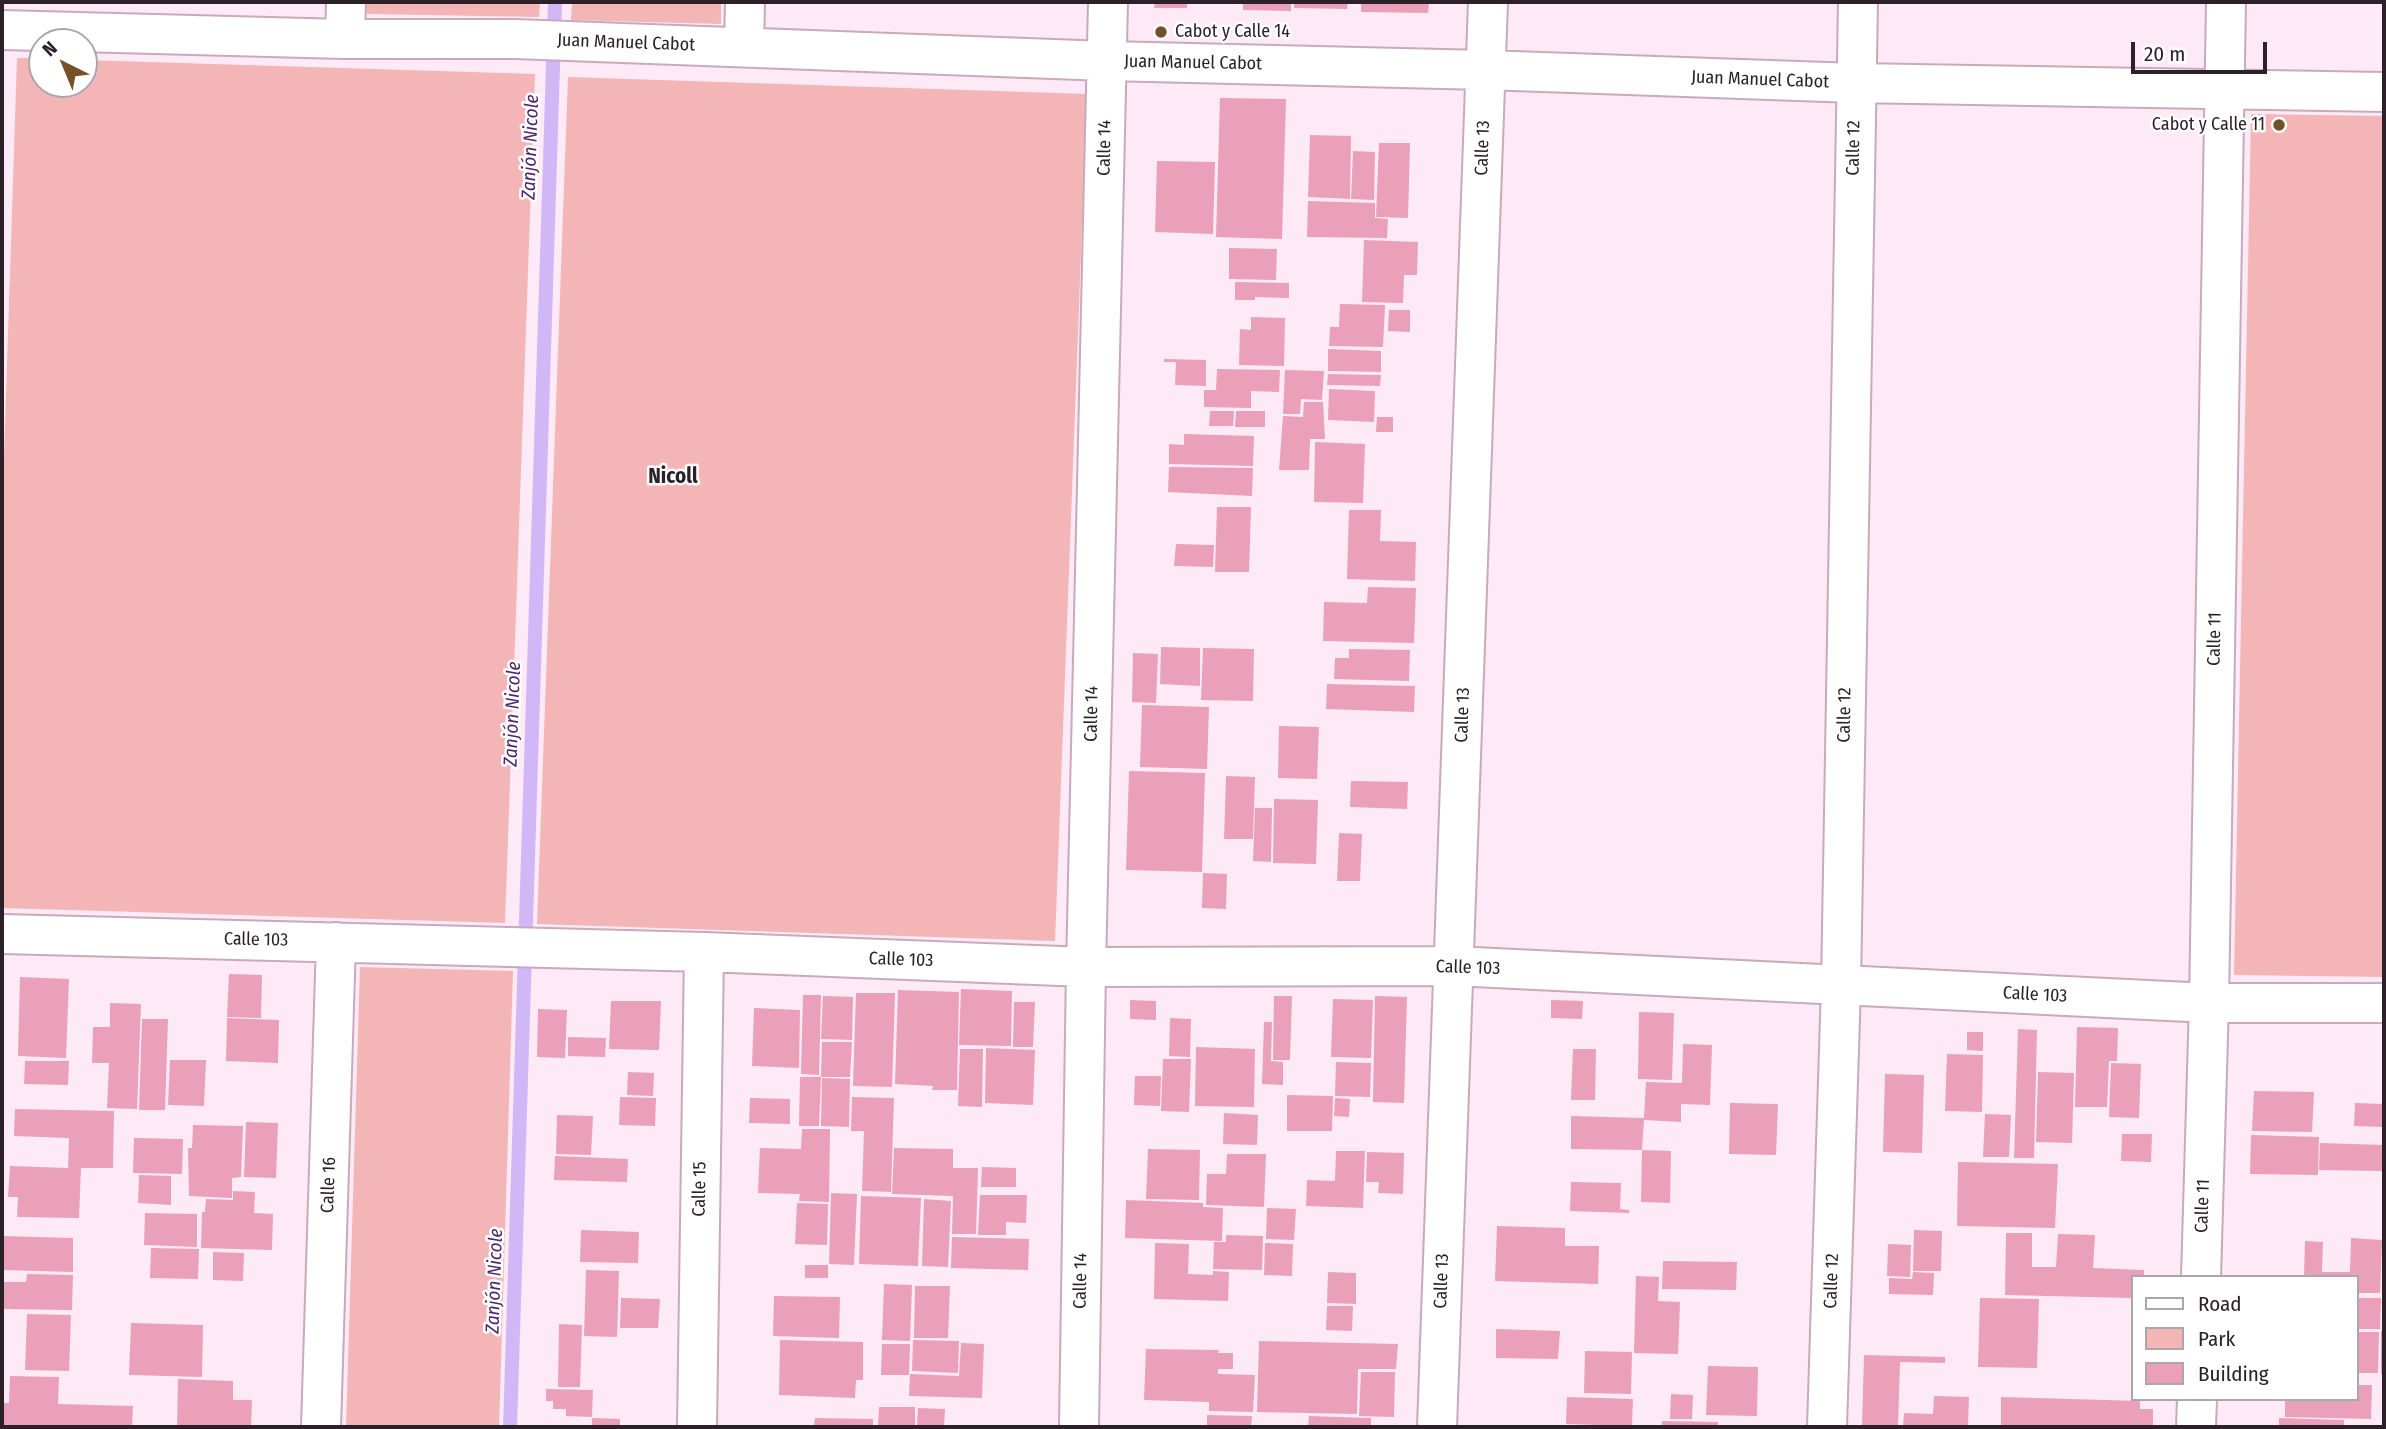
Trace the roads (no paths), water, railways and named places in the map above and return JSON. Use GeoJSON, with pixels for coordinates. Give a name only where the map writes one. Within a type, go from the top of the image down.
{"type":"FeatureCollection","features":[{"type":"Feature","properties":{"kind":"street"},"geometry":{"type":"LineString","coordinates":[[345,39],[346,2]]}},
{"type":"Feature","properties":{"kind":"street"},"geometry":{"type":"LineString","coordinates":[[744,47],[745,2]]}},
{"type":"Feature","properties":{"kind":"street","name":"Calle 14"},"geometry":{"type":"LineString","coordinates":[[1079,1427],[1086,967],[1108,2]]}},
{"type":"Feature","properties":{"kind":"street","name":"Calle 13"},"geometry":{"type":"LineString","coordinates":[[1437,1427],[1488,2]]}},
{"type":"Feature","properties":{"kind":"street","name":"Calle 12"},"geometry":{"type":"LineString","coordinates":[[1827,1427],[1841,986],[1858,2]]}},
{"type":"Feature","properties":{"kind":"street","name":"Calle 11"},"geometry":{"type":"LineString","coordinates":[[2201,1275],[2209,1003],[2226,2]]}},
{"type":"Feature","properties":{"kind":"street","name":"Juan Manuel Cabot"},"geometry":{"type":"LineString","coordinates":[[2,30],[345,39],[515,39],[1107,61],[1485,70],[1855,83],[2384,92]]}},
{"type":"Feature","properties":{"kind":"street","name":"Calle 103"},"geometry":{"type":"LineString","coordinates":[[2,934],[511,946],[1086,967],[1454,966],[2209,1003],[2384,1003]]}},
{"type":"Feature","properties":{"kind":"street","name":"Calle 16"},"geometry":{"type":"LineString","coordinates":[[321,1427],[337,942]]}},
{"type":"Feature","properties":{"kind":"street","name":"Calle 15"},"geometry":{"type":"LineString","coordinates":[[697,1427],[704,952]]}},
{"type":"Feature","properties":{"kind":"street"},"geometry":{"type":"LineString","coordinates":[[2196,1427],[2197,1401]]}},
{"type":"Feature","properties":{"kind":"waterway","name":"Zanjón Nicole"},"geometry":{"type":"LineString","coordinates":[[510,1427],[555,2]]}},
{"type":"Feature","properties":{"kind":"place","name":"Cabot y Calle 14"},"geometry":{"type":"Point","coordinates":[1161,32]}},
{"type":"Feature","properties":{"kind":"place","name":"Cabot y Calle 11"},"geometry":{"type":"Point","coordinates":[2279,125]}},
{"type":"Feature","properties":{"kind":"district","name":"Nicoll"},"geometry":{"type":"Point","coordinates":[673,477]}}]}
